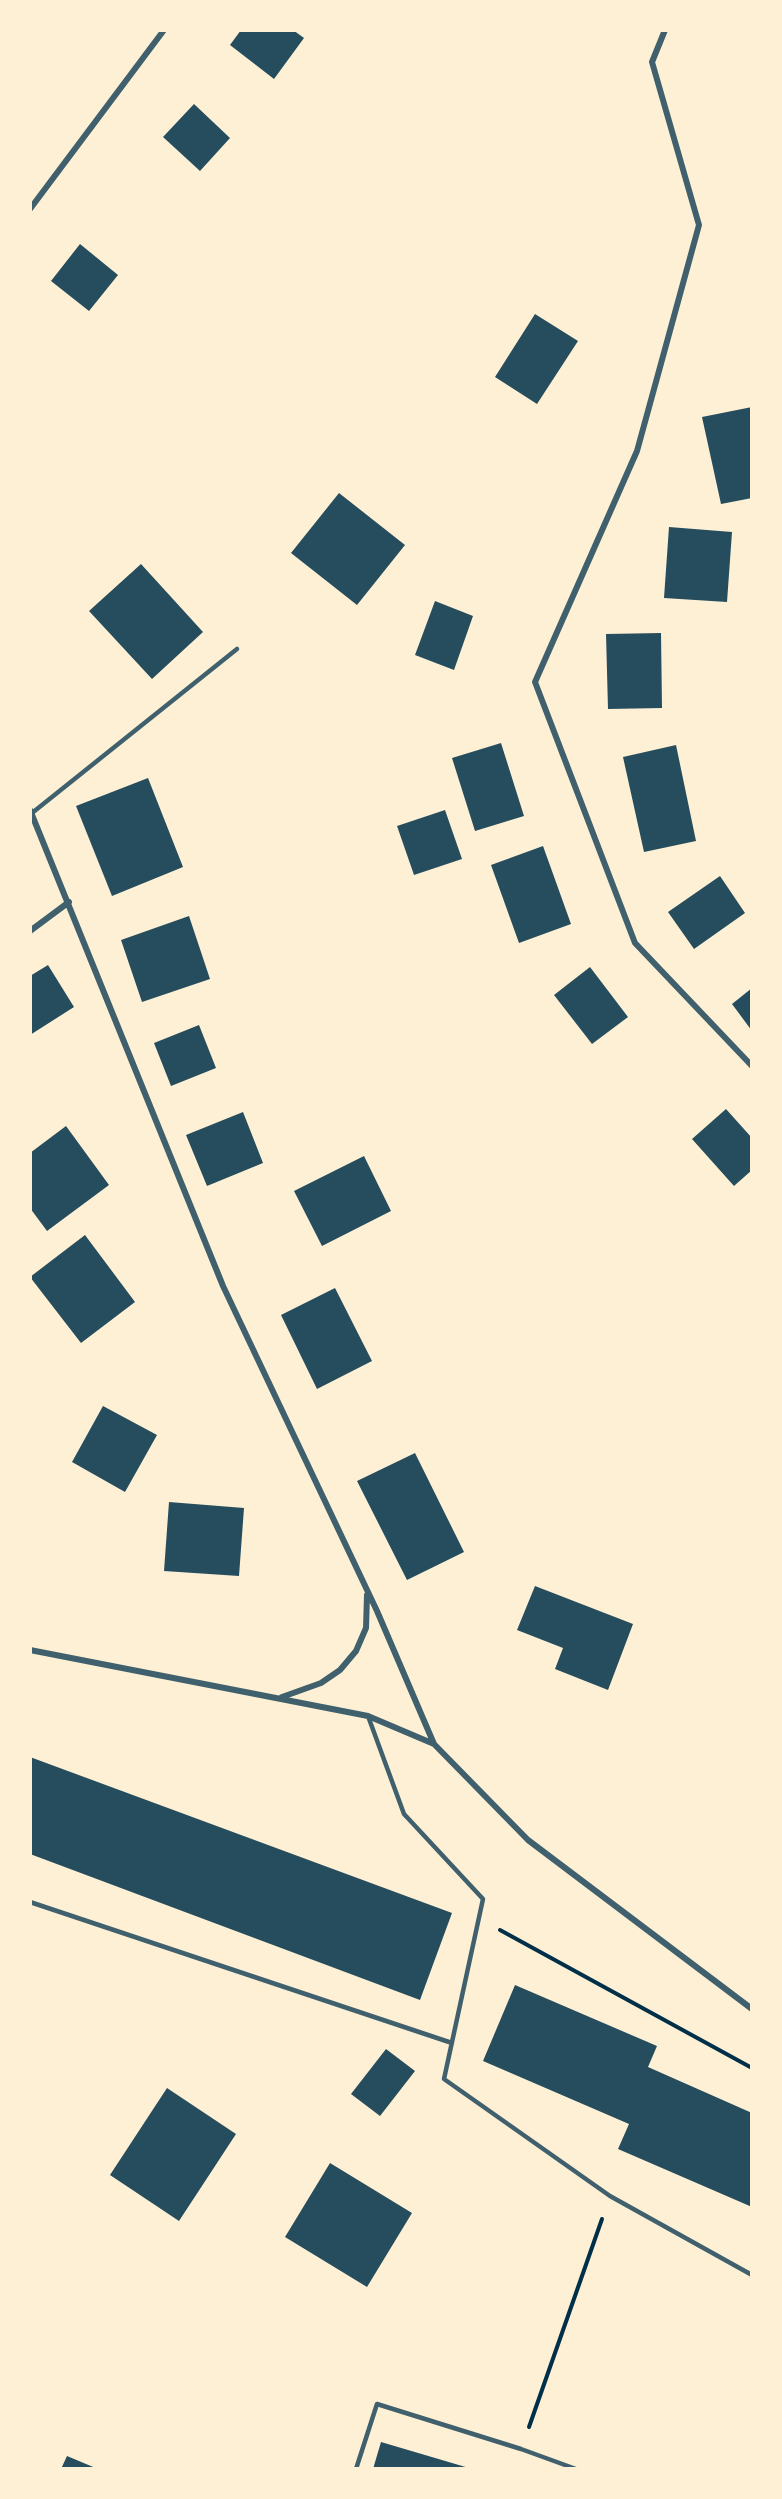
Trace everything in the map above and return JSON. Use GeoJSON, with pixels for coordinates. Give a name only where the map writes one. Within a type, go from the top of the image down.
{"type":"FeatureCollection","features":[{"type":"Feature","properties":{"kind":"street"},"geometry":{"type":"LineString","coordinates":[[30,208],[165,30]]}},
{"type":"Feature","properties":{"kind":"street"},"geometry":{"type":"LineString","coordinates":[[665,30],[652,62],[699,225],[637,451],[535,682],[635,943],[752,1066]]}},
{"type":"Feature","properties":{"kind":"street"},"geometry":{"type":"LineString","coordinates":[[31,812],[223,1286],[367,1591],[434,1744],[528,1840],[752,2009]]}},
{"type":"Feature","properties":{"kind":"street"},"geometry":{"type":"LineString","coordinates":[[30,931],[69,902]]}},
{"type":"Feature","properties":{"kind":"street"},"geometry":{"type":"LineString","coordinates":[[282,1697],[321,1683],[340,1671],[356,1651],[366,1628],[367,1591]]}},
{"type":"Feature","properties":{"kind":"street"},"geometry":{"type":"LineString","coordinates":[[30,1650],[282,1697],[368,1716],[434,1744]]}},
{"type":"Feature","properties":{"kind":"lane"},"geometry":{"type":"LineString","coordinates":[[31,812],[237,649]]}},
{"type":"Feature","properties":{"kind":"lane"},"geometry":{"type":"LineString","coordinates":[[368,1716],[404,1814],[483,1899],[444,2079],[610,2196],[752,2275]]}},
{"type":"Feature","properties":{"kind":"lane"},"geometry":{"type":"LineString","coordinates":[[30,1902],[452,2043]]}},
{"type":"Feature","properties":{"kind":"lane"},"geometry":{"type":"LineString","coordinates":[[356,2469],[377,2404],[521,2449],[576,2469]]}},
{"type":"Feature","properties":{"kind":"path"},"geometry":{"type":"LineString","coordinates":[[479,1918],[752,2068]]}},
{"type":"Feature","properties":{"kind":"path"},"geometry":{"type":"LineString","coordinates":[[521,2449],[598,2232]]}},
{"type":"Feature","properties":{"kind":"building"},"geometry":{"type":"Polygon","coordinates":[[[241,30],[293,30],[304,38],[274,79],[230,45],[241,30]]]}},
{"type":"Feature","properties":{"kind":"building"},"geometry":{"type":"Polygon","coordinates":[[[194,104],[230,138],[200,171],[163,137],[194,104]]]}},
{"type":"Feature","properties":{"kind":"building"},"geometry":{"type":"Polygon","coordinates":[[[80,244],[118,275],[89,311],[51,281],[80,244]]]}},
{"type":"Feature","properties":{"kind":"building"},"geometry":{"type":"Polygon","coordinates":[[[535,314],[578,341],[537,404],[495,377],[535,314]]]}},
{"type":"Feature","properties":{"kind":"building"},"geometry":{"type":"Polygon","coordinates":[[[752,407],[752,498],[721,504],[702,417],[752,407]]]}},
{"type":"Feature","properties":{"kind":"building"},"geometry":{"type":"Polygon","coordinates":[[[339,493],[405,545],[357,605],[291,553],[339,493]]]}},
{"type":"Feature","properties":{"kind":"building"},"geometry":{"type":"Polygon","coordinates":[[[669,527],[732,532],[727,602],[664,598],[669,527]]]}},
{"type":"Feature","properties":{"kind":"building"},"geometry":{"type":"Polygon","coordinates":[[[141,564],[203,632],[152,679],[89,611],[141,564]]]}},
{"type":"Feature","properties":{"kind":"building"},"geometry":{"type":"Polygon","coordinates":[[[435,601],[473,616],[454,670],[415,655],[435,601]]]}},
{"type":"Feature","properties":{"kind":"building"},"geometry":{"type":"Polygon","coordinates":[[[661,633],[662,708],[608,709],[606,634],[661,633]]]}},
{"type":"Feature","properties":{"kind":"building"},"geometry":{"type":"Polygon","coordinates":[[[501,743],[524,816],[475,831],[452,758],[501,743]]]}},
{"type":"Feature","properties":{"kind":"building"},"geometry":{"type":"Polygon","coordinates":[[[676,745],[696,841],[644,852],[623,757],[676,745]]]}},
{"type":"Feature","properties":{"kind":"building"},"geometry":{"type":"Polygon","coordinates":[[[148,778],[183,867],[112,896],[76,806],[148,778]]]}},
{"type":"Feature","properties":{"kind":"building"},"geometry":{"type":"Polygon","coordinates":[[[445,810],[462,859],[414,875],[397,826],[445,810]]]}},
{"type":"Feature","properties":{"kind":"building"},"geometry":{"type":"Polygon","coordinates":[[[543,846],[571,924],[519,943],[491,865],[543,846]]]}},
{"type":"Feature","properties":{"kind":"building"},"geometry":{"type":"Polygon","coordinates":[[[720,876],[745,913],[694,949],[668,912],[720,876]]]}},
{"type":"Feature","properties":{"kind":"building"},"geometry":{"type":"Polygon","coordinates":[[[189,916],[210,979],[142,1002],[121,940],[189,916]]]}},
{"type":"Feature","properties":{"kind":"building"},"geometry":{"type":"Polygon","coordinates":[[[48,965],[74,1007],[30,1035],[30,976],[48,965]]]}},
{"type":"Feature","properties":{"kind":"building"},"geometry":{"type":"Polygon","coordinates":[[[590,967],[628,1017],[592,1044],[554,995],[590,967]]]}},
{"type":"Feature","properties":{"kind":"building"},"geometry":{"type":"Polygon","coordinates":[[[752,988],[752,1031],[732,1004],[752,988]]]}},
{"type":"Feature","properties":{"kind":"building"},"geometry":{"type":"Polygon","coordinates":[[[199,1025],[216,1068],[171,1086],[154,1043],[199,1025]]]}},
{"type":"Feature","properties":{"kind":"building"},"geometry":{"type":"Polygon","coordinates":[[[726,1109],[752,1138],[752,1170],[734,1186],[692,1139],[726,1109]]]}},
{"type":"Feature","properties":{"kind":"building"},"geometry":{"type":"Polygon","coordinates":[[[243,1112],[263,1163],[207,1186],[186,1135],[243,1112]]]}},
{"type":"Feature","properties":{"kind":"building"},"geometry":{"type":"Polygon","coordinates":[[[66,1126],[109,1185],[47,1231],[30,1208],[30,1153],[66,1126]]]}},
{"type":"Feature","properties":{"kind":"building"},"geometry":{"type":"Polygon","coordinates":[[[364,1156],[391,1211],[322,1246],[294,1191],[364,1156]]]}},
{"type":"Feature","properties":{"kind":"building"},"geometry":{"type":"Polygon","coordinates":[[[85,1235],[135,1302],[81,1343],[30,1277],[85,1235]]]}},
{"type":"Feature","properties":{"kind":"building"},"geometry":{"type":"Polygon","coordinates":[[[335,1288],[372,1361],[317,1389],[281,1315],[335,1288]]]}},
{"type":"Feature","properties":{"kind":"building"},"geometry":{"type":"Polygon","coordinates":[[[103,1406],[157,1435],[125,1492],[72,1462],[103,1406]]]}},
{"type":"Feature","properties":{"kind":"building"},"geometry":{"type":"Polygon","coordinates":[[[415,1453],[464,1552],[407,1580],[357,1481],[415,1453]]]}},
{"type":"Feature","properties":{"kind":"building"},"geometry":{"type":"Polygon","coordinates":[[[169,1502],[244,1508],[239,1576],[164,1571],[169,1502]]]}},
{"type":"Feature","properties":{"kind":"building"},"geometry":{"type":"Polygon","coordinates":[[[535,1586],[633,1624],[608,1690],[555,1669],[563,1648],[517,1630],[535,1586]]]}},
{"type":"Feature","properties":{"kind":"building"},"geometry":{"type":"Polygon","coordinates":[[[30,1757],[452,1913],[420,2000],[30,1854],[30,1757]]]}},
{"type":"Feature","properties":{"kind":"building"},"geometry":{"type":"Polygon","coordinates":[[[515,1985],[657,2046],[648,2067],[752,2113],[752,2207],[618,2149],[629,2124],[483,2061],[515,1985]]]}},
{"type":"Feature","properties":{"kind":"building"},"geometry":{"type":"Polygon","coordinates":[[[386,2049],[415,2071],[380,2116],[351,2094],[386,2049]]]}},
{"type":"Feature","properties":{"kind":"building"},"geometry":{"type":"Polygon","coordinates":[[[167,2088],[236,2134],[179,2221],[110,2175],[167,2088]]]}},
{"type":"Feature","properties":{"kind":"building"},"geometry":{"type":"Polygon","coordinates":[[[330,2163],[412,2213],[367,2287],[285,2237],[330,2163]]]}},
{"type":"Feature","properties":{"kind":"building"},"geometry":{"type":"Polygon","coordinates":[[[381,2442],[469,2468],[469,2469],[373,2469],[381,2442]]]}},
{"type":"Feature","properties":{"kind":"building"},"geometry":{"type":"Polygon","coordinates":[[[67,2456],[98,2469],[61,2469],[67,2456]]]}}]}
